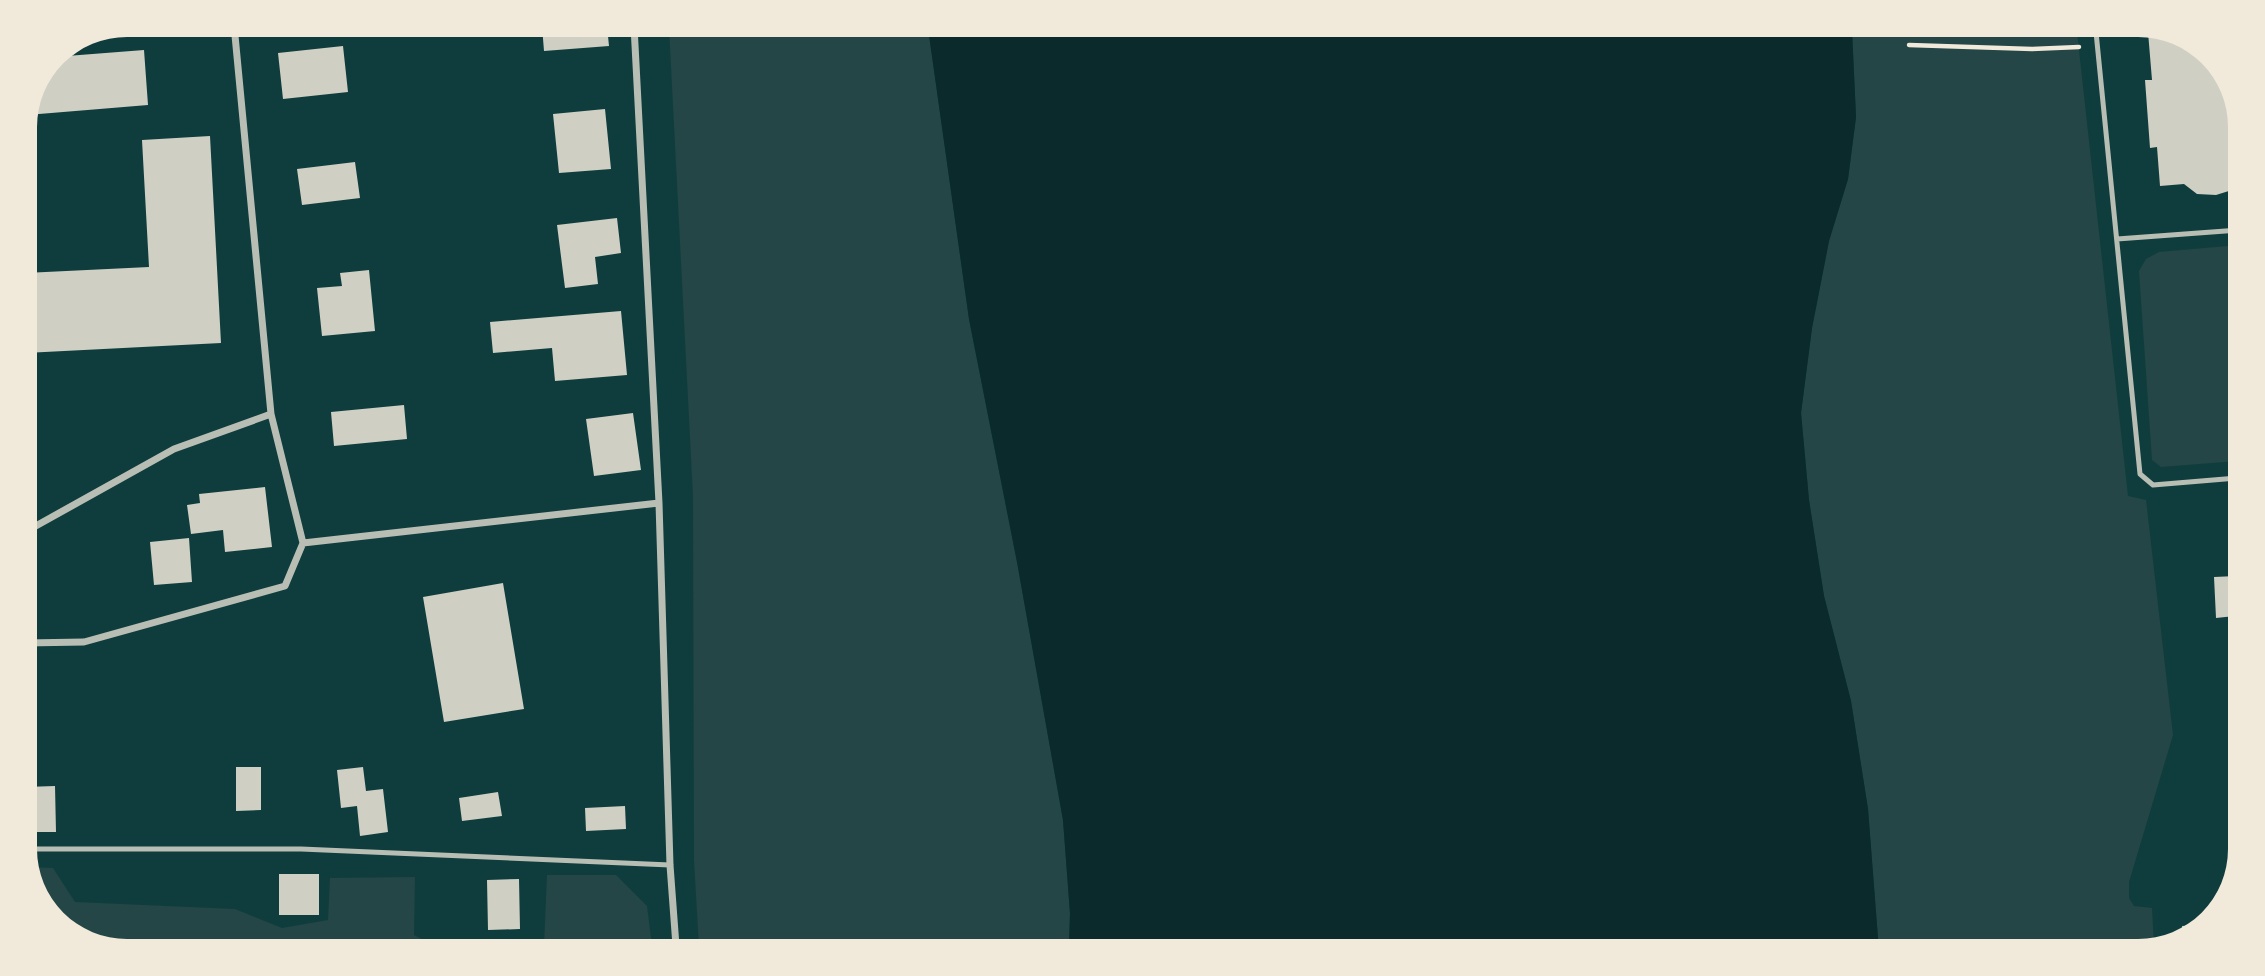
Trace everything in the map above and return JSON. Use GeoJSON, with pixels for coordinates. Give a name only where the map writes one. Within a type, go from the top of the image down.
{"type":"FeatureCollection","features":[{"type":"Feature","properties":{"kind":"street"},"geometry":{"type":"LineString","coordinates":[[37,643],[84,642],[285,586],[303,543],[271,414],[235,37]]}},
{"type":"Feature","properties":{"kind":"street"},"geometry":{"type":"LineString","coordinates":[[635,37],[659,503],[670,865],[675,939]]}},
{"type":"Feature","properties":{"kind":"street"},"geometry":{"type":"LineString","coordinates":[[37,525],[174,449],[271,414]]}},
{"type":"Feature","properties":{"kind":"street"},"geometry":{"type":"LineString","coordinates":[[303,543],[659,503]]}},
{"type":"Feature","properties":{"kind":"lane"},"geometry":{"type":"LineString","coordinates":[[2096,37],[2140,474],[2153,485],[2228,479]]}},
{"type":"Feature","properties":{"kind":"lane"},"geometry":{"type":"LineString","coordinates":[[2116,239],[2228,231]]}},
{"type":"Feature","properties":{"kind":"lane"},"geometry":{"type":"LineString","coordinates":[[37,849],[301,849],[670,865]]}},
{"type":"Feature","properties":{"kind":"path"},"geometry":{"type":"LineString","coordinates":[[1909,45],[2032,49],[2066,47]]}},
{"type":"Feature","properties":{"kind":"shaded area"},"geometry":{"type":"Polygon","coordinates":[[[670,37],[929,37],[969,319],[1017,562],[1063,820],[1070,913],[1069,939],[699,939],[694,861],[693,496],[670,37]]]}},
{"type":"Feature","properties":{"kind":"shaded area"},"geometry":{"type":"Polygon","coordinates":[[[929,37],[1852,37],[1856,117],[1848,179],[1829,241],[1812,328],[1801,413],[1809,500],[1824,596],[1851,701],[1868,809],[1878,939],[1069,939],[1070,913],[1063,820],[1017,562],[969,319],[929,37]]]}},
{"type":"Feature","properties":{"kind":"shaded area"},"geometry":{"type":"Polygon","coordinates":[[[1852,37],[2078,37],[2128,496],[2146,500],[2173,735],[2129,882],[2129,898],[2134,906],[2152,908],[2154,938],[1878,939],[1868,809],[1851,701],[1824,596],[1809,500],[1801,413],[1812,328],[1829,241],[1848,179],[1856,117],[1852,37]]]}},
{"type":"Feature","properties":{"kind":"shaded area"},"geometry":{"type":"Polygon","coordinates":[[[2228,246],[2228,462],[2161,467],[2152,460],[2139,271],[2146,259],[2159,252],[2228,246]]]}},
{"type":"Feature","properties":{"kind":"shaded area"},"geometry":{"type":"Polygon","coordinates":[[[38,867],[53,868],[75,902],[235,909],[282,928],[328,920],[330,878],[415,877],[414,935],[422,939],[109,938],[82,927],[63,913],[46,889],[38,867]]]}},
{"type":"Feature","properties":{"kind":"shaded area"},"geometry":{"type":"Polygon","coordinates":[[[547,875],[616,875],[647,906],[651,939],[544,939],[547,875]]]}},
{"type":"Feature","properties":{"kind":"building"},"geometry":{"type":"Polygon","coordinates":[[[543,37],[608,37],[609,46],[544,51],[543,37]]]}},
{"type":"Feature","properties":{"kind":"building"},"geometry":{"type":"Polygon","coordinates":[[[2148,38],[2183,49],[2210,72],[2227,109],[2228,191],[2216,195],[2197,194],[2184,184],[2160,186],[2157,147],[2150,148],[2145,80],[2152,80],[2148,38]]]}},
{"type":"Feature","properties":{"kind":"building"},"geometry":{"type":"Polygon","coordinates":[[[343,46],[348,92],[283,99],[278,53],[343,46]]]}},
{"type":"Feature","properties":{"kind":"building"},"geometry":{"type":"Polygon","coordinates":[[[144,50],[148,105],[38,114],[46,87],[55,72],[72,56],[144,50]]]}},
{"type":"Feature","properties":{"kind":"building"},"geometry":{"type":"Polygon","coordinates":[[[605,109],[611,169],[559,173],[553,114],[605,109]]]}},
{"type":"Feature","properties":{"kind":"building"},"geometry":{"type":"Polygon","coordinates":[[[210,136],[221,343],[37,352],[37,272],[149,267],[142,140],[210,136]]]}},
{"type":"Feature","properties":{"kind":"building"},"geometry":{"type":"Polygon","coordinates":[[[355,162],[360,198],[302,205],[297,169],[355,162]]]}},
{"type":"Feature","properties":{"kind":"building"},"geometry":{"type":"Polygon","coordinates":[[[617,218],[621,253],[595,257],[598,284],[565,288],[557,225],[617,218]]]}},
{"type":"Feature","properties":{"kind":"building"},"geometry":{"type":"Polygon","coordinates":[[[369,270],[375,331],[322,336],[317,288],[342,286],[340,273],[369,270]]]}},
{"type":"Feature","properties":{"kind":"building"},"geometry":{"type":"Polygon","coordinates":[[[621,311],[627,375],[555,381],[552,348],[493,353],[490,322],[621,311]]]}},
{"type":"Feature","properties":{"kind":"building"},"geometry":{"type":"Polygon","coordinates":[[[404,405],[407,439],[334,446],[331,412],[404,405]]]}},
{"type":"Feature","properties":{"kind":"building"},"geometry":{"type":"Polygon","coordinates":[[[633,413],[641,470],[594,476],[586,419],[633,413]]]}},
{"type":"Feature","properties":{"kind":"building"},"geometry":{"type":"Polygon","coordinates":[[[265,487],[272,547],[225,552],[223,530],[191,534],[187,505],[200,503],[199,494],[265,487]]]}},
{"type":"Feature","properties":{"kind":"building"},"geometry":{"type":"Polygon","coordinates":[[[189,538],[192,582],[154,585],[150,542],[189,538]]]}},
{"type":"Feature","properties":{"kind":"building"},"geometry":{"type":"Polygon","coordinates":[[[2228,576],[2228,617],[2216,618],[2214,577],[2228,576]]]}},
{"type":"Feature","properties":{"kind":"building"},"geometry":{"type":"Polygon","coordinates":[[[503,583],[524,709],[444,722],[423,597],[503,583]]]}},
{"type":"Feature","properties":{"kind":"building"},"geometry":{"type":"Polygon","coordinates":[[[236,767],[261,767],[261,810],[236,811],[236,767]]]}},
{"type":"Feature","properties":{"kind":"building"},"geometry":{"type":"Polygon","coordinates":[[[363,767],[366,791],[383,789],[388,832],[360,836],[357,806],[341,808],[337,770],[363,767]]]}},
{"type":"Feature","properties":{"kind":"building"},"geometry":{"type":"Polygon","coordinates":[[[55,786],[56,832],[37,832],[37,787],[55,786]]]}},
{"type":"Feature","properties":{"kind":"building"},"geometry":{"type":"Polygon","coordinates":[[[498,792],[502,816],[462,821],[459,798],[498,792]]]}},
{"type":"Feature","properties":{"kind":"building"},"geometry":{"type":"Polygon","coordinates":[[[625,806],[626,829],[586,831],[585,808],[625,806]]]}},
{"type":"Feature","properties":{"kind":"building"},"geometry":{"type":"Polygon","coordinates":[[[279,874],[319,874],[319,915],[279,915],[279,874]]]}},
{"type":"Feature","properties":{"kind":"building"},"geometry":{"type":"Polygon","coordinates":[[[519,879],[520,929],[488,930],[487,880],[519,879]]]}}]}
